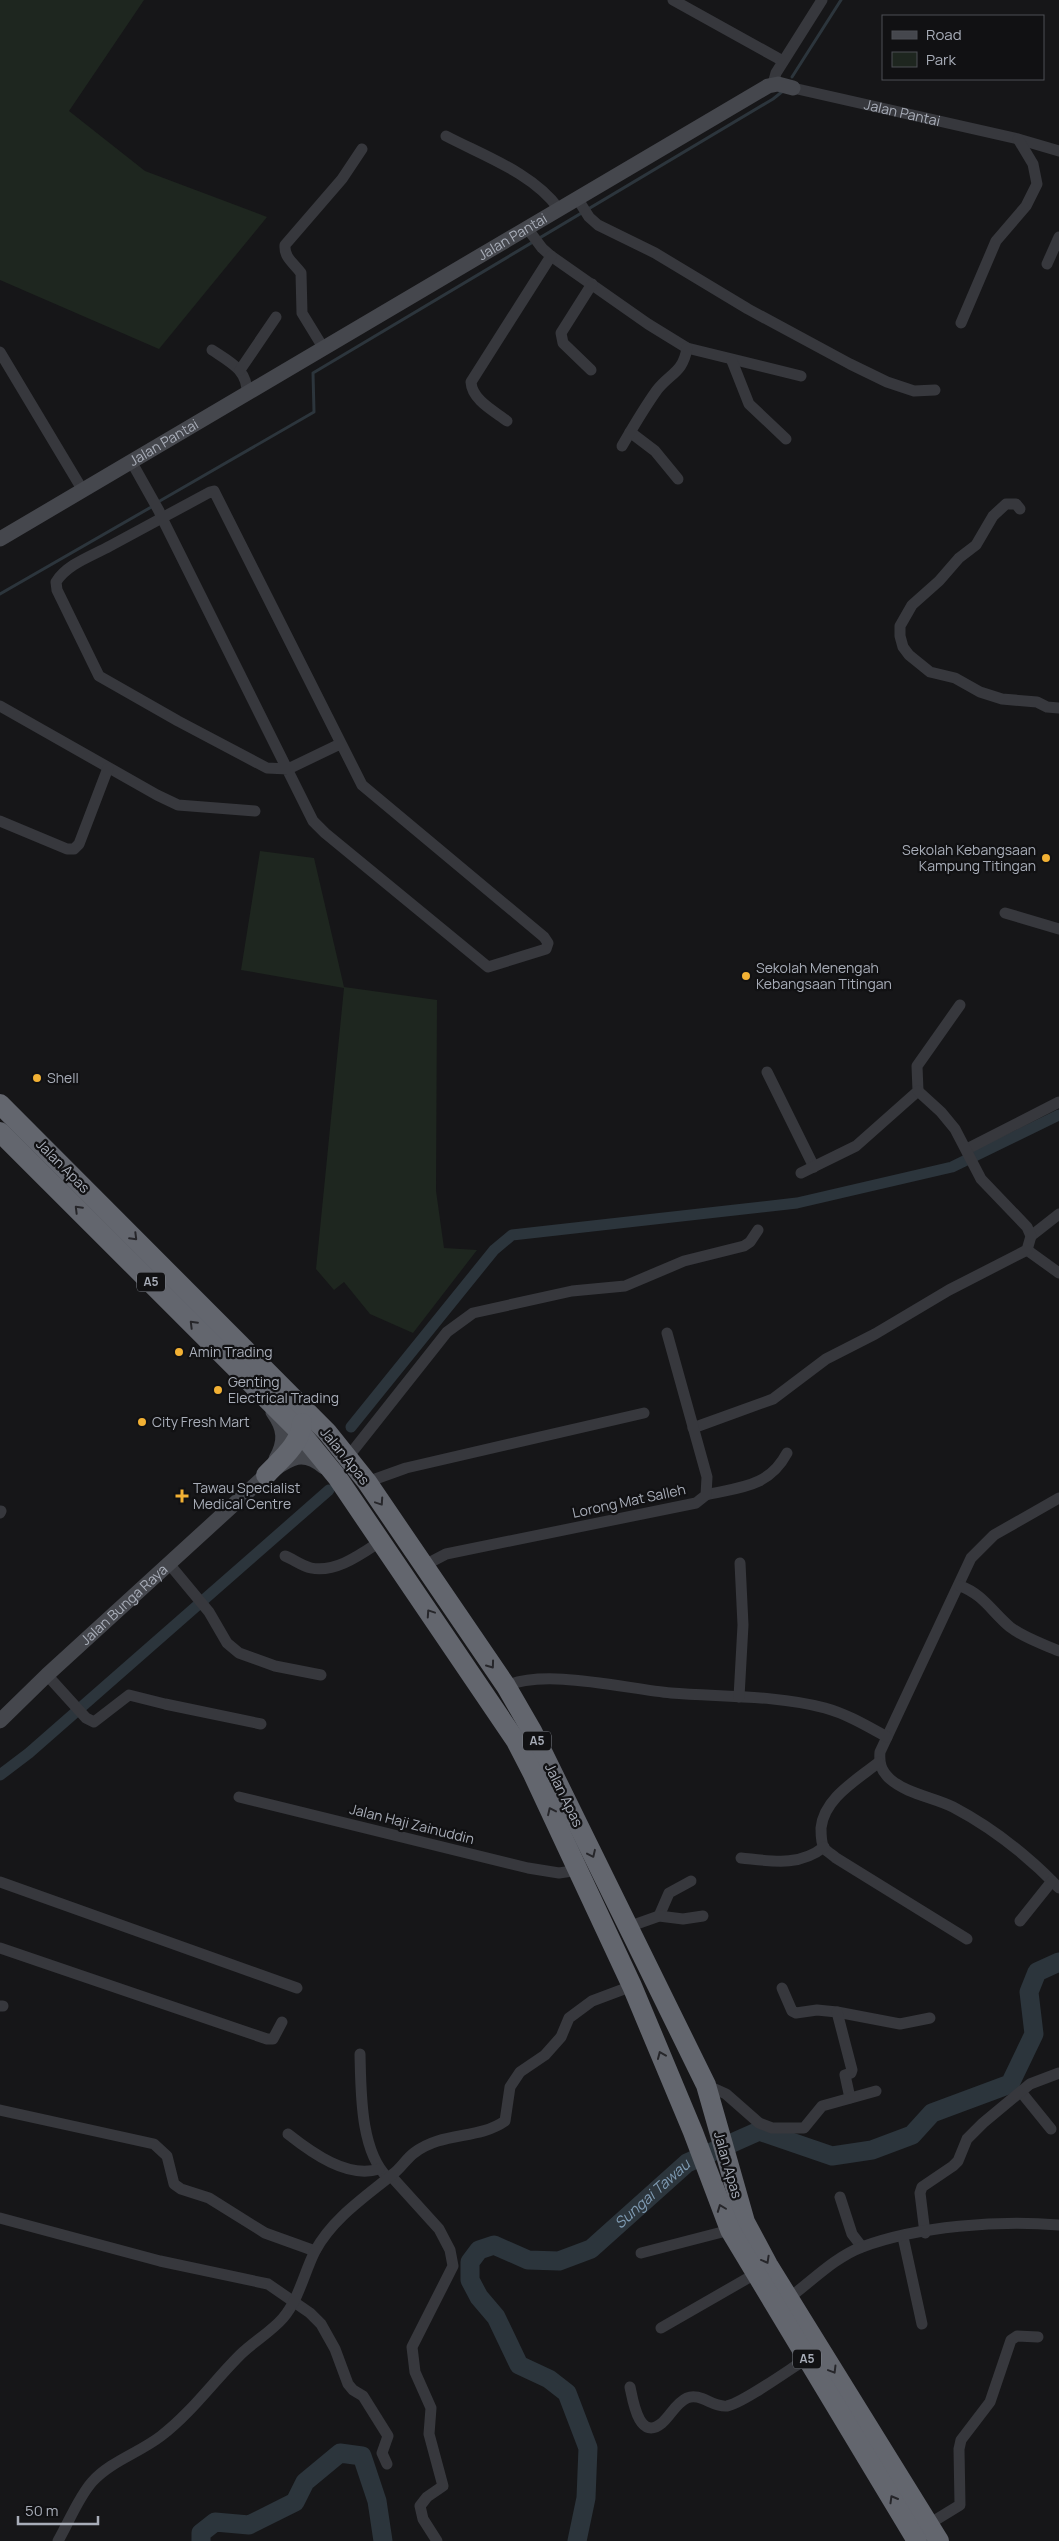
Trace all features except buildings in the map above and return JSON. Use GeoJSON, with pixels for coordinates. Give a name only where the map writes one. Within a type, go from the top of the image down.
{"type":"FeatureCollection","features":[{"type":"Feature","properties":{"kind":"highway","name":"Jalan Apas"},"geometry":{"type":"LineString","coordinates":[[0,1104],[294,1397],[348,1457],[506,1686],[552,1769],[706,2085],[745,2222],[789,2298],[939,2541]]}},
{"type":"Feature","properties":{"kind":"highway","name":"Jalan Apas"},"geometry":{"type":"LineString","coordinates":[[0,1132],[301,1433],[337,1477],[476,1680],[524,1758],[579,1870],[632,1986],[694,2132],[730,2230],[917,2541]]}},
{"type":"Feature","properties":{"kind":"highway"},"geometry":{"type":"LineString","coordinates":[[266,1475],[296,1443],[301,1433],[302,1419],[294,1397]]}},
{"type":"Feature","properties":{"kind":"highway"},"geometry":{"type":"LineString","coordinates":[[461,1622],[451,1623],[450,1631],[474,1666],[478,1674],[476,1680]]}},
{"type":"Feature","properties":{"kind":"highway"},"geometry":{"type":"LineString","coordinates":[[672,2017],[669,2022],[682,2064],[672,2080]]}},
{"type":"Feature","properties":{"kind":"highway"},"geometry":{"type":"LineString","coordinates":[[789,2298],[786,2311],[802,2351]]}},
{"type":"Feature","properties":{"kind":"street"},"geometry":{"type":"LineString","coordinates":[[673,0],[783,61]]}},
{"type":"Feature","properties":{"kind":"street"},"geometry":{"type":"LineString","coordinates":[[775,84],[776,72],[822,0]]}},
{"type":"Feature","properties":{"kind":"street","name":"Jalan Pantai"},"geometry":{"type":"LineString","coordinates":[[0,539],[131,460],[529,231],[559,209],[579,201],[775,84],[1018,139],[1059,151]]}},
{"type":"Feature","properties":{"kind":"street"},"geometry":{"type":"LineString","coordinates":[[446,136],[544,190],[559,209]]}},
{"type":"Feature","properties":{"kind":"street"},"geometry":{"type":"LineString","coordinates":[[961,323],[996,241],[1026,206],[1037,184],[1033,164],[1018,139]]}},
{"type":"Feature","properties":{"kind":"street"},"geometry":{"type":"LineString","coordinates":[[324,350],[302,313],[302,272],[284,252],[285,246],[342,179],[362,149]]}},
{"type":"Feature","properties":{"kind":"street"},"geometry":{"type":"LineString","coordinates":[[579,201],[589,217],[598,225],[663,258],[748,309],[850,364],[887,382],[914,391],[935,390]]}},
{"type":"Feature","properties":{"kind":"street"},"geometry":{"type":"LineString","coordinates":[[529,231],[551,256],[643,321],[688,348],[732,361],[801,376]]}},
{"type":"Feature","properties":{"kind":"street"},"geometry":{"type":"LineString","coordinates":[[1047,264],[1059,237]]}},
{"type":"Feature","properties":{"kind":"street"},"geometry":{"type":"LineString","coordinates":[[507,421],[478,398],[472,391],[471,382],[551,256]]}},
{"type":"Feature","properties":{"kind":"street"},"geometry":{"type":"LineString","coordinates":[[591,370],[563,344],[561,333],[592,284]]}},
{"type":"Feature","properties":{"kind":"street"},"geometry":{"type":"LineString","coordinates":[[240,370],[276,317]]}},
{"type":"Feature","properties":{"kind":"street"},"geometry":{"type":"LineString","coordinates":[[622,446],[658,388],[676,374],[685,361],[688,348]]}},
{"type":"Feature","properties":{"kind":"street"},"geometry":{"type":"LineString","coordinates":[[212,350],[240,370],[247,385],[247,394]]}},
{"type":"Feature","properties":{"kind":"street"},"geometry":{"type":"LineString","coordinates":[[0,352],[82,489]]}},
{"type":"Feature","properties":{"kind":"street"},"geometry":{"type":"LineString","coordinates":[[732,361],[749,404],[786,439]]}},
{"type":"Feature","properties":{"kind":"street"},"geometry":{"type":"LineString","coordinates":[[630,432],[655,451],[678,480]]}},
{"type":"Feature","properties":{"kind":"street"},"geometry":{"type":"LineString","coordinates":[[131,460],[160,514],[288,769],[313,821],[479,962],[488,967],[546,949],[548,943],[544,937],[362,785],[214,491],[160,514],[68,569],[56,582],[57,590],[92,665],[99,676],[110,683],[245,758],[267,768],[288,769],[340,744]]}},
{"type":"Feature","properties":{"kind":"street"},"geometry":{"type":"LineString","coordinates":[[1020,509],[1011,503],[1006,504],[993,516],[976,545],[959,558],[939,581],[912,605],[900,626],[900,636],[909,656],[930,672],[955,678],[980,692],[1002,699],[1037,702],[1047,707],[1059,708]]}},
{"type":"Feature","properties":{"kind":"street"},"geometry":{"type":"LineString","coordinates":[[0,706],[108,768],[178,805],[255,811]]}},
{"type":"Feature","properties":{"kind":"street"},"geometry":{"type":"LineString","coordinates":[[0,821],[67,850],[74,849],[82,838],[108,768]]}},
{"type":"Feature","properties":{"kind":"street"},"geometry":{"type":"LineString","coordinates":[[1005,913],[1059,929]]}},
{"type":"Feature","properties":{"kind":"street"},"geometry":{"type":"LineString","coordinates":[[960,1005],[917,1066],[918,1091],[941,1112],[968,1151],[981,1179],[1020,1217],[1031,1236]]}},
{"type":"Feature","properties":{"kind":"street"},"geometry":{"type":"LineString","coordinates":[[767,1072],[814,1167]]}},
{"type":"Feature","properties":{"kind":"street"},"geometry":{"type":"LineString","coordinates":[[800,1173],[856,1146],[918,1091]]}},
{"type":"Feature","properties":{"kind":"street"},"geometry":{"type":"LineString","coordinates":[[968,1151],[1059,1102]]}},
{"type":"Feature","properties":{"kind":"street"},"geometry":{"type":"LineString","coordinates":[[693,1428],[773,1399],[826,1359],[875,1334],[949,1290],[1027,1250],[1031,1236],[1059,1214]]}},
{"type":"Feature","properties":{"kind":"street"},"geometry":{"type":"LineString","coordinates":[[348,1457],[447,1332],[474,1314],[564,1292],[625,1286],[684,1261],[744,1246],[750,1242],[758,1230]]}},
{"type":"Feature","properties":{"kind":"street"},"geometry":{"type":"LineString","coordinates":[[1027,1250],[1059,1273]]}},
{"type":"Feature","properties":{"kind":"street","name":"Lorong Mat Salleh"},"geometry":{"type":"LineString","coordinates":[[423,1566],[446,1554],[696,1503],[706,1495],[707,1477],[667,1333]]}},
{"type":"Feature","properties":{"kind":"street"},"geometry":{"type":"LineString","coordinates":[[253,1383],[281,1423],[284,1438],[280,1451],[266,1475]]}},
{"type":"Feature","properties":{"kind":"street"},"geometry":{"type":"LineString","coordinates":[[367,1482],[406,1468],[644,1413]]}},
{"type":"Feature","properties":{"kind":"street"},"geometry":{"type":"LineString","coordinates":[[706,1495],[767,1478],[779,1468],[787,1453]]}},
{"type":"Feature","properties":{"kind":"street"},"geometry":{"type":"LineString","coordinates":[[266,1475],[294,1457],[307,1456],[318,1461],[337,1477]]}},
{"type":"Feature","properties":{"kind":"street","name":"Jalan Bunga Raya"},"geometry":{"type":"LineString","coordinates":[[0,1721],[47,1675],[170,1565],[266,1475]]}},
{"type":"Feature","properties":{"kind":"street"},"geometry":{"type":"LineString","coordinates":[[1020,1922],[1056,1884],[980,1823],[932,1797],[898,1785],[889,1778],[879,1762],[880,1752],[960,1586],[971,1558],[982,1544],[994,1535],[1059,1498]]}},
{"type":"Feature","properties":{"kind":"street"},"geometry":{"type":"LineString","coordinates":[[285,1556],[312,1568],[334,1566],[350,1561],[381,1541]]}},
{"type":"Feature","properties":{"kind":"street"},"geometry":{"type":"LineString","coordinates":[[739,1697],[742,1625],[740,1563]]}},
{"type":"Feature","properties":{"kind":"street"},"geometry":{"type":"LineString","coordinates":[[170,1565],[209,1612],[228,1643],[238,1653],[275,1666],[321,1674]]}},
{"type":"Feature","properties":{"kind":"street"},"geometry":{"type":"LineString","coordinates":[[960,1586],[979,1595],[1010,1626],[1059,1651]]}},
{"type":"Feature","properties":{"kind":"street"},"geometry":{"type":"LineString","coordinates":[[47,1675],[86,1718],[94,1722],[129,1694],[165,1704],[261,1724]]}},
{"type":"Feature","properties":{"kind":"street"},"geometry":{"type":"LineString","coordinates":[[506,1686],[518,1681],[563,1680],[671,1693],[739,1697],[824,1708],[837,1711],[887,1737]]}},
{"type":"Feature","properties":{"kind":"street"},"geometry":{"type":"LineString","coordinates":[[879,1762],[847,1788],[827,1808],[822,1828],[824,1847],[836,1858],[966,1939]]}},
{"type":"Feature","properties":{"kind":"street","name":"Jalan Haji Zainuddin"},"geometry":{"type":"LineString","coordinates":[[239,1797],[528,1868],[559,1873],[579,1870]]}},
{"type":"Feature","properties":{"kind":"street"},"geometry":{"type":"LineString","coordinates":[[741,1858],[780,1862],[804,1859],[824,1847]]}},
{"type":"Feature","properties":{"kind":"street"},"geometry":{"type":"LineString","coordinates":[[659,1916],[669,1893],[691,1880]]}},
{"type":"Feature","properties":{"kind":"street"},"geometry":{"type":"LineString","coordinates":[[0,1882],[296,1988]]}},
{"type":"Feature","properties":{"kind":"street"},"geometry":{"type":"LineString","coordinates":[[628,1927],[659,1916],[683,1919],[703,1916]]}},
{"type":"Feature","properties":{"kind":"street"},"geometry":{"type":"LineString","coordinates":[[0,1948],[267,2039],[273,2039],[278,2035],[282,2022]]}},
{"type":"Feature","properties":{"kind":"street"},"geometry":{"type":"LineString","coordinates":[[58,2541],[92,2482],[116,2463],[151,2444],[170,2429],[240,2355],[282,2319],[294,2301],[316,2250],[328,2232],[349,2210],[390,2177],[413,2154],[428,2144],[442,2138],[496,2127],[505,2121],[510,2087],[520,2072],[545,2055],[561,2037],[569,2018],[592,2001],[632,1986]]}},
{"type":"Feature","properties":{"kind":"street"},"geometry":{"type":"LineString","coordinates":[[782,1988],[792,2011],[796,2012],[817,2010],[837,2012],[900,2024],[930,2018]]}},
{"type":"Feature","properties":{"kind":"street"},"geometry":{"type":"LineString","coordinates":[[837,2012],[852,2070],[851,2073],[845,2075],[850,2098]]}},
{"type":"Feature","properties":{"kind":"street"},"geometry":{"type":"LineString","coordinates":[[360,2054],[361,2093],[368,2141],[379,2169],[390,2177],[438,2230],[450,2250],[453,2266],[412,2347],[415,2372],[430,2408],[429,2434],[443,2486],[427,2497],[420,2506],[423,2519],[437,2541]]}},
{"type":"Feature","properties":{"kind":"street"},"geometry":{"type":"LineString","coordinates":[[924,2232],[920,2193],[922,2187],[953,2166],[967,2139],[974,2131],[1020,2092],[1036,2080],[1059,2073]]}},
{"type":"Feature","properties":{"kind":"street"},"geometry":{"type":"LineString","coordinates":[[706,2085],[726,2094],[759,2123],[772,2128],[804,2128],[822,2106],[876,2091]]}},
{"type":"Feature","properties":{"kind":"street"},"geometry":{"type":"LineString","coordinates":[[1020,2092],[1051,2130]]}},
{"type":"Feature","properties":{"kind":"street"},"geometry":{"type":"LineString","coordinates":[[0,2110],[154,2144],[166,2156],[174,2184],[181,2189],[209,2198],[265,2233],[316,2250]]}},
{"type":"Feature","properties":{"kind":"street"},"geometry":{"type":"LineString","coordinates":[[288,2134],[307,2148],[353,2172],[368,2172],[379,2169]]}},
{"type":"Feature","properties":{"kind":"street"},"geometry":{"type":"LineString","coordinates":[[840,2197],[852,2234],[862,2248]]}},
{"type":"Feature","properties":{"kind":"street"},"geometry":{"type":"LineString","coordinates":[[0,2218],[160,2261],[268,2284],[316,2318],[328,2334],[348,2384],[353,2390],[363,2396],[388,2436],[382,2453],[388,2464]]}},
{"type":"Feature","properties":{"kind":"street"},"geometry":{"type":"LineString","coordinates":[[789,2298],[845,2256],[862,2248],[924,2232],[983,2224],[1027,2222],[1059,2225]]}},
{"type":"Feature","properties":{"kind":"street"},"geometry":{"type":"LineString","coordinates":[[641,2253],[730,2230]]}},
{"type":"Feature","properties":{"kind":"street"},"geometry":{"type":"LineString","coordinates":[[903,2237],[922,2324]]}},
{"type":"Feature","properties":{"kind":"street"},"geometry":{"type":"LineString","coordinates":[[661,2328],[755,2274]]}},
{"type":"Feature","properties":{"kind":"street"},"geometry":{"type":"LineString","coordinates":[[928,2524],[960,2505],[959,2449],[961,2440],[990,2402],[1011,2340],[1017,2336],[1038,2337]]}},
{"type":"Feature","properties":{"kind":"street"},"geometry":{"type":"LineString","coordinates":[[630,2387],[638,2419],[647,2426],[653,2427],[662,2423],[687,2398],[696,2397],[719,2406],[735,2403],[802,2351]]}},
{"type":"Feature","properties":{"kind":"green space"},"geometry":{"type":"Polygon","coordinates":[[[0,0],[144,0],[69,111],[145,171],[267,217],[159,349],[0,280],[0,0]]]}},
{"type":"Feature","properties":{"kind":"green space"},"geometry":{"type":"Polygon","coordinates":[[[260,851],[314,858],[344,987],[437,1000],[436,1191],[444,1248],[477,1250],[413,1333],[370,1314],[344,1282],[334,1290],[316,1269],[344,988],[241,970],[260,851]]]}},
{"type":"Feature","properties":{"kind":"waterway"},"geometry":{"type":"LineString","coordinates":[[792,77],[841,0]]}},
{"type":"Feature","properties":{"kind":"waterway"},"geometry":{"type":"LineString","coordinates":[[158,502],[314,412],[313,373],[773,99],[783,91]]}},
{"type":"Feature","properties":{"kind":"waterway"},"geometry":{"type":"LineString","coordinates":[[0,594],[153,506]]}},
{"type":"Feature","properties":{"kind":"waterway"},"geometry":{"type":"LineString","coordinates":[[351,1427],[494,1250],[512,1235],[797,1203],[952,1167],[1059,1115]]}},
{"type":"Feature","properties":{"kind":"waterway"},"geometry":{"type":"LineString","coordinates":[[0,1775],[29,1753],[329,1490]]}},
{"type":"Feature","properties":{"kind":"waterway","name":"Sungai Tawau"},"geometry":{"type":"LineString","coordinates":[[577,2541],[586,2498],[588,2448],[567,2393],[549,2379],[519,2365],[496,2317],[479,2297],[470,2280],[470,2262],[479,2250],[494,2245],[528,2260],[559,2261],[591,2249],[687,2163],[759,2131],[832,2156],[872,2150],[912,2135],[932,2113],[1010,2084],[1034,2034],[1029,1992],[1037,1972],[1059,1962]]}},
{"type":"Feature","properties":{"kind":"waterway","name":"Sungai Tawau"},"geometry":{"type":"LineString","coordinates":[[201,2541],[201,2533],[215,2522],[249,2525],[295,2502],[305,2482],[340,2453],[362,2456],[377,2501],[383,2541]]}},
{"type":"Feature","properties":{"kind":"place","name":"Sekolah Kebangsaan Kampung Titingan"},"geometry":{"type":"Point","coordinates":[1046,858]}},
{"type":"Feature","properties":{"kind":"place","name":"Sekolah Menengah Kebangsaan Titingan"},"geometry":{"type":"Point","coordinates":[746,976]}},
{"type":"Feature","properties":{"kind":"place","name":"Shell"},"geometry":{"type":"Point","coordinates":[37,1078]}},
{"type":"Feature","properties":{"kind":"place","name":"Amin Trading"},"geometry":{"type":"Point","coordinates":[179,1352]}},
{"type":"Feature","properties":{"kind":"place","name":"Genting Electrical Trading"},"geometry":{"type":"Point","coordinates":[218,1390]}},
{"type":"Feature","properties":{"kind":"place","name":"City Fresh Mart"},"geometry":{"type":"Point","coordinates":[142,1422]}},
{"type":"Feature","properties":{"kind":"place","name":"Tawau Specialist Medical Centre"},"geometry":{"type":"Point","coordinates":[182,1496]}}]}
